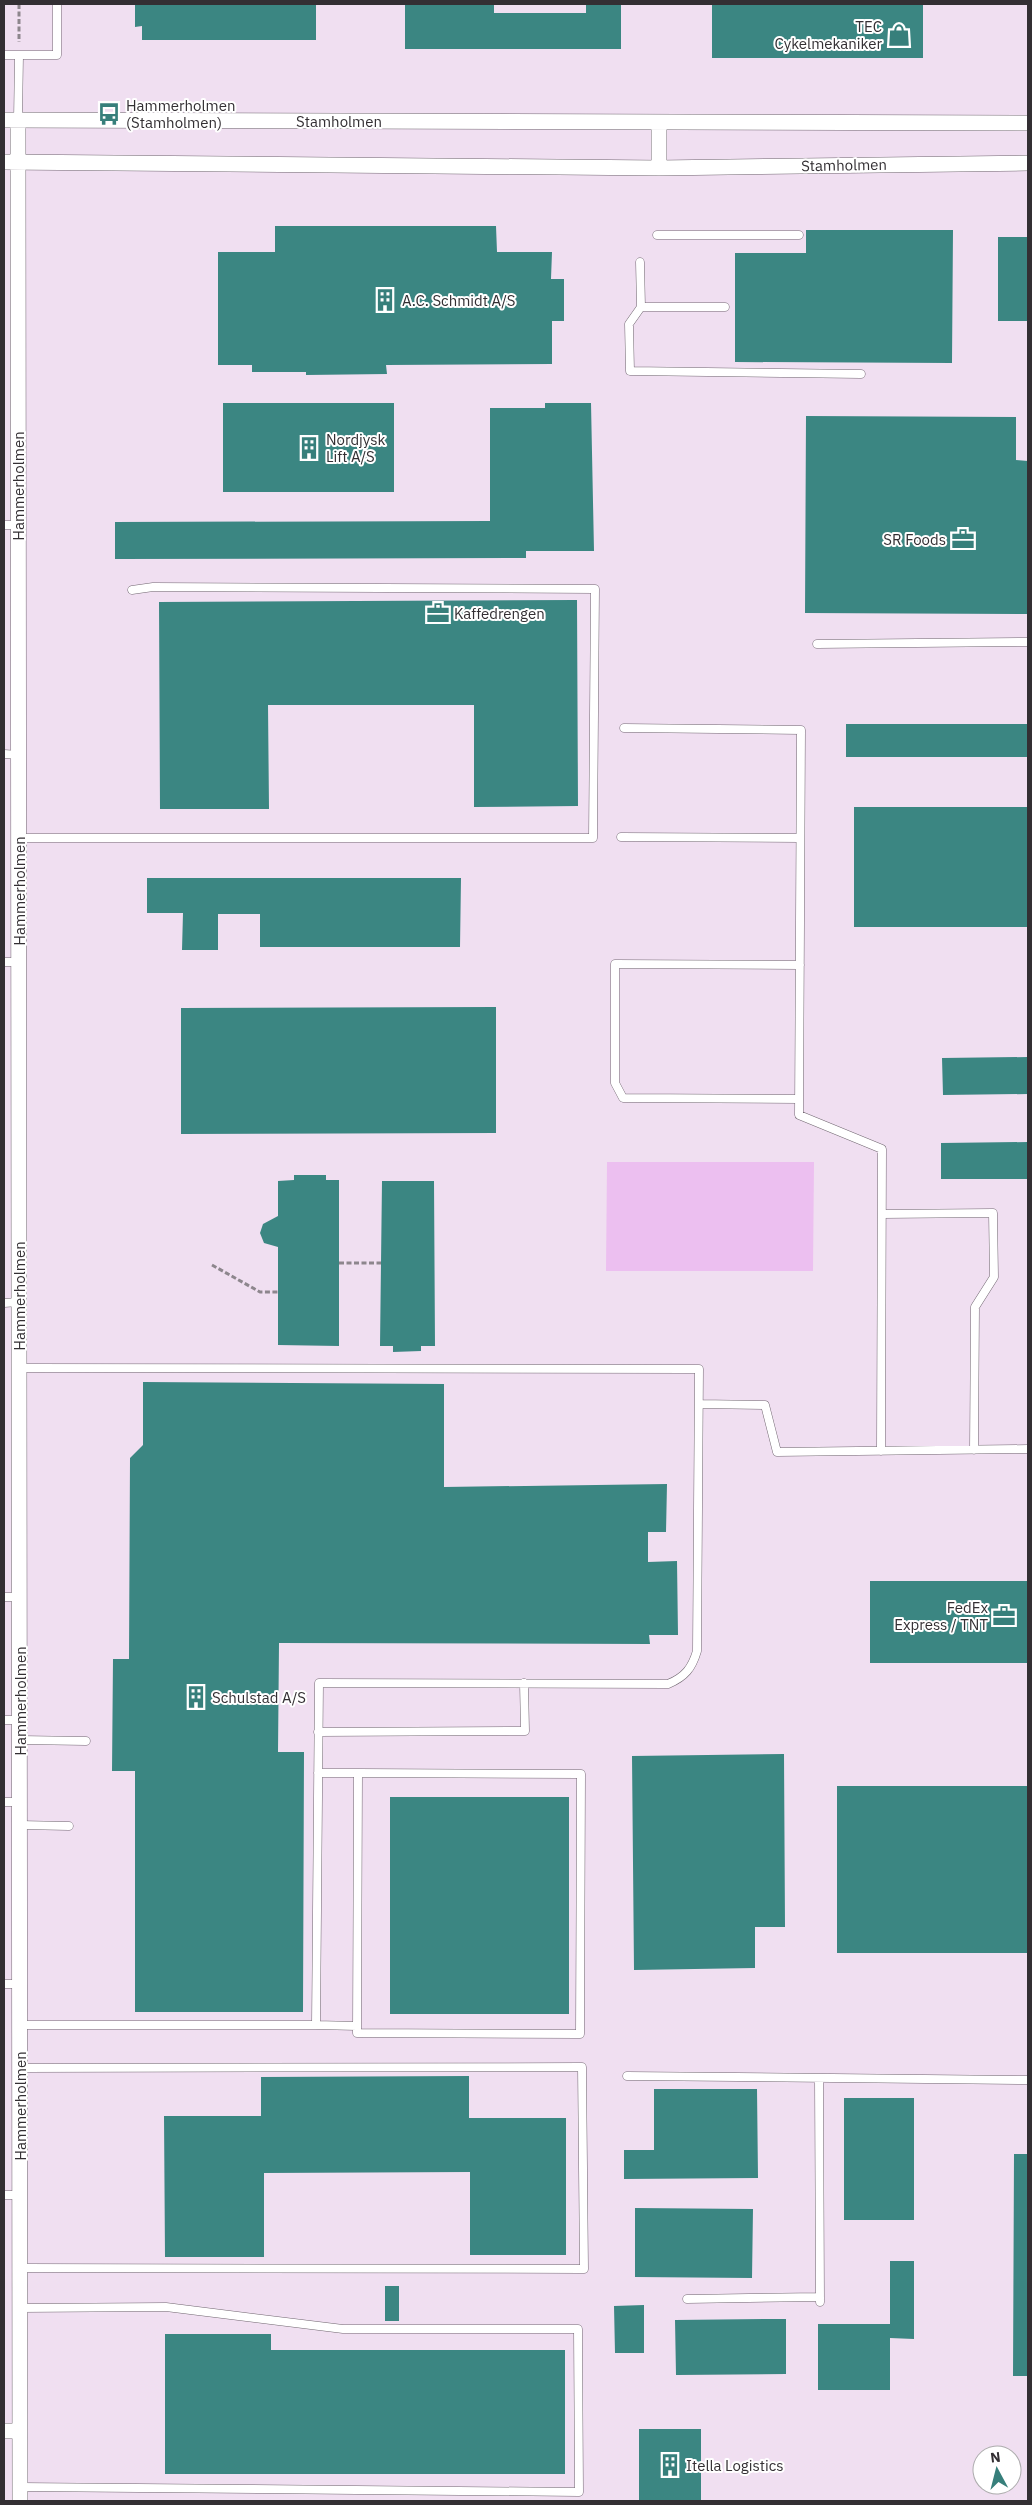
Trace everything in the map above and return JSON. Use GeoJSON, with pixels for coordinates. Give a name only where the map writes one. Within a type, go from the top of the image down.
{"type":"FeatureCollection","features":[{"type":"Feature","properties":{"kind":"street","name":"Stamholmen"},"geometry":{"type":"LineString","coordinates":[[11,120],[1028,123]]}},
{"type":"Feature","properties":{"kind":"street"},"geometry":{"type":"LineString","coordinates":[[11,120],[11,162]]}},
{"type":"Feature","properties":{"kind":"street"},"geometry":{"type":"LineString","coordinates":[[659,122],[659,168]]}},
{"type":"Feature","properties":{"kind":"street","name":"Stamholmen"},"geometry":{"type":"LineString","coordinates":[[11,162],[659,168],[1028,163]]}},
{"type":"Feature","properties":{"kind":"street","name":"Hammerholmen"},"geometry":{"type":"LineString","coordinates":[[11,162],[11,754],[19,838],[11,962],[19,1302],[20,2494]]}},
{"type":"Feature","properties":{"kind":"street"},"geometry":{"type":"LineString","coordinates":[[4,2431],[20,2431]]}},
{"type":"Feature","properties":{"kind":"lane"},"geometry":{"type":"LineString","coordinates":[[4,54],[57,55],[56,4]]}},
{"type":"Feature","properties":{"kind":"lane"},"geometry":{"type":"LineString","coordinates":[[11,120],[19,55]]}},
{"type":"Feature","properties":{"kind":"lane"},"geometry":{"type":"LineString","coordinates":[[657,235],[800,236]]}},
{"type":"Feature","properties":{"kind":"lane"},"geometry":{"type":"LineString","coordinates":[[640,262],[642,306],[629,324],[630,372],[861,374]]}},
{"type":"Feature","properties":{"kind":"lane"},"geometry":{"type":"LineString","coordinates":[[642,306],[725,307]]}},
{"type":"Feature","properties":{"kind":"lane"},"geometry":{"type":"LineString","coordinates":[[19,838],[593,838],[596,589],[153,587],[132,590]]}},
{"type":"Feature","properties":{"kind":"lane"},"geometry":{"type":"LineString","coordinates":[[817,644],[1028,642]]}},
{"type":"Feature","properties":{"kind":"lane"},"geometry":{"type":"LineString","coordinates":[[624,728],[801,730],[799,1115],[882,1149],[881,1451]]}},
{"type":"Feature","properties":{"kind":"lane"},"geometry":{"type":"LineString","coordinates":[[621,837],[800,838]]}},
{"type":"Feature","properties":{"kind":"lane"},"geometry":{"type":"LineString","coordinates":[[799,1099],[623,1098],[615,1083],[615,964],[800,965]]}},
{"type":"Feature","properties":{"kind":"lane"},"geometry":{"type":"LineString","coordinates":[[882,1214],[993,1213],[994,1277],[975,1307],[974,1450]]}},
{"type":"Feature","properties":{"kind":"lane"},"geometry":{"type":"LineString","coordinates":[[4,1303],[19,1302]]}},
{"type":"Feature","properties":{"kind":"lane"},"geometry":{"type":"LineString","coordinates":[[19,1368],[699,1370],[697,1652],[692,1666],[681,1678],[668,1684],[319,1682],[316,2025]]}},
{"type":"Feature","properties":{"kind":"lane"},"geometry":{"type":"LineString","coordinates":[[699,1404],[765,1405],[777,1452],[1028,1449]]}},
{"type":"Feature","properties":{"kind":"lane"},"geometry":{"type":"LineString","coordinates":[[4,1597],[20,1597]]}},
{"type":"Feature","properties":{"kind":"lane"},"geometry":{"type":"LineString","coordinates":[[318,1732],[525,1731],[524,1683]]}},
{"type":"Feature","properties":{"kind":"lane"},"geometry":{"type":"LineString","coordinates":[[4,1720],[20,1720]]}},
{"type":"Feature","properties":{"kind":"lane"},"geometry":{"type":"LineString","coordinates":[[20,1740],[86,1741]]}},
{"type":"Feature","properties":{"kind":"lane"},"geometry":{"type":"LineString","coordinates":[[318,1773],[358,1773],[581,1774],[580,2034],[357,2033],[358,1773]]}},
{"type":"Feature","properties":{"kind":"lane"},"geometry":{"type":"LineString","coordinates":[[4,1802],[20,1802]]}},
{"type":"Feature","properties":{"kind":"lane"},"geometry":{"type":"LineString","coordinates":[[20,1825],[69,1826]]}},
{"type":"Feature","properties":{"kind":"lane"},"geometry":{"type":"LineString","coordinates":[[4,1984],[20,1984]]}},
{"type":"Feature","properties":{"kind":"lane"},"geometry":{"type":"LineString","coordinates":[[20,2025],[357,2026]]}},
{"type":"Feature","properties":{"kind":"lane"},"geometry":{"type":"LineString","coordinates":[[20,2068],[582,2067],[584,2269],[20,2268]]}},
{"type":"Feature","properties":{"kind":"lane"},"geometry":{"type":"LineString","coordinates":[[627,2076],[1028,2080]]}},
{"type":"Feature","properties":{"kind":"lane"},"geometry":{"type":"LineString","coordinates":[[687,2299],[820,2300],[819,2078]]}},
{"type":"Feature","properties":{"kind":"lane"},"geometry":{"type":"LineString","coordinates":[[4,2195],[20,2195]]}},
{"type":"Feature","properties":{"kind":"lane"},"geometry":{"type":"LineString","coordinates":[[20,2308],[166,2307],[343,2330],[578,2329],[579,2492],[20,2494]]}},
{"type":"Feature","properties":{"kind":"path"},"geometry":{"type":"LineString","coordinates":[[19,4],[19,55]]}},
{"type":"Feature","properties":{"kind":"path"},"geometry":{"type":"LineString","coordinates":[[339,1263],[381,1263]]}},
{"type":"Feature","properties":{"kind":"path"},"geometry":{"type":"LineString","coordinates":[[212,1265],[260,1292],[278,1292]]}},
{"type":"Feature","properties":{"kind":"shaded area"},"geometry":{"type":"Polygon","coordinates":[[[4,4],[1028,4],[1028,2501],[4,2501],[4,4]]]}},
{"type":"Feature","properties":{"kind":"shaded area"},"geometry":{"type":"Polygon","coordinates":[[[607,1162],[814,1162],[813,1271],[606,1271],[607,1162]]]}},
{"type":"Feature","properties":{"kind":"building"},"geometry":{"type":"Polygon","coordinates":[[[135,4],[316,4],[316,40],[142,40],[142,26],[135,27],[135,4]]]}},
{"type":"Feature","properties":{"kind":"building"},"geometry":{"type":"Polygon","coordinates":[[[405,4],[494,4],[494,13],[586,13],[586,4],[621,4],[621,49],[405,49],[405,4]]]}},
{"type":"Feature","properties":{"kind":"building"},"geometry":{"type":"Polygon","coordinates":[[[712,4],[923,4],[923,58],[712,58],[712,4]]]}},
{"type":"Feature","properties":{"kind":"building","name":"A.C. Schmidt A/S"},"geometry":{"type":"Polygon","coordinates":[[[275,226],[496,226],[497,252],[552,252],[551,279],[564,279],[564,321],[552,321],[552,364],[386,365],[387,374],[306,375],[306,372],[252,372],[252,365],[218,365],[218,252],[275,252],[275,226]]]}},
{"type":"Feature","properties":{"kind":"building"},"geometry":{"type":"Polygon","coordinates":[[[806,230],[953,230],[952,363],[735,362],[735,253],[806,253],[806,230]]]}},
{"type":"Feature","properties":{"kind":"building"},"geometry":{"type":"Polygon","coordinates":[[[998,237],[1028,237],[1028,321],[998,321],[998,237]]]}},
{"type":"Feature","properties":{"kind":"building","name":"Nordjysk Lift A/S"},"geometry":{"type":"Polygon","coordinates":[[[223,403],[394,403],[394,492],[223,492],[223,403]]]}},
{"type":"Feature","properties":{"kind":"building"},"geometry":{"type":"Polygon","coordinates":[[[545,403],[591,403],[594,551],[526,551],[526,558],[115,559],[115,522],[490,521],[490,408],[545,408],[545,403]]]}},
{"type":"Feature","properties":{"kind":"building"},"geometry":{"type":"Polygon","coordinates":[[[806,416],[1016,417],[1016,460],[1028,461],[1028,614],[805,613],[806,416]]]}},
{"type":"Feature","properties":{"kind":"building"},"geometry":{"type":"Polygon","coordinates":[[[577,600],[578,806],[474,807],[474,705],[268,705],[269,809],[160,809],[159,602],[577,600]]]}},
{"type":"Feature","properties":{"kind":"building"},"geometry":{"type":"Polygon","coordinates":[[[846,724],[1028,724],[1028,757],[846,757],[846,724]]]}},
{"type":"Feature","properties":{"kind":"building"},"geometry":{"type":"Polygon","coordinates":[[[854,807],[1028,807],[1028,927],[854,927],[854,807]]]}},
{"type":"Feature","properties":{"kind":"building"},"geometry":{"type":"Polygon","coordinates":[[[147,878],[461,878],[460,947],[260,947],[260,914],[218,914],[218,950],[182,950],[183,913],[147,913],[147,878]]]}},
{"type":"Feature","properties":{"kind":"building"},"geometry":{"type":"Polygon","coordinates":[[[496,1007],[496,1133],[181,1134],[181,1008],[496,1007]]]}},
{"type":"Feature","properties":{"kind":"building"},"geometry":{"type":"Polygon","coordinates":[[[1028,1057],[1028,1094],[943,1095],[942,1058],[1028,1057]]]}},
{"type":"Feature","properties":{"kind":"building"},"geometry":{"type":"Polygon","coordinates":[[[1028,1142],[1028,1179],[941,1179],[941,1143],[1028,1142]]]}},
{"type":"Feature","properties":{"kind":"building"},"geometry":{"type":"Polygon","coordinates":[[[294,1175],[326,1175],[326,1180],[339,1180],[339,1346],[278,1345],[278,1247],[264,1243],[260,1233],[263,1224],[278,1216],[278,1181],[294,1180],[294,1175]]]}},
{"type":"Feature","properties":{"kind":"building"},"geometry":{"type":"Polygon","coordinates":[[[382,1181],[434,1181],[435,1346],[421,1346],[421,1351],[393,1352],[393,1346],[380,1346],[382,1181]]]}},
{"type":"Feature","properties":{"kind":"building","name":"Schulstad A/S"},"geometry":{"type":"Polygon","coordinates":[[[143,1382],[444,1384],[444,1487],[667,1484],[666,1532],[648,1532],[648,1562],[677,1561],[678,1635],[649,1635],[650,1644],[279,1643],[278,1752],[304,1752],[303,2012],[135,2012],[135,1771],[112,1771],[113,1659],[129,1659],[130,1458],[143,1445],[143,1382]]]}},
{"type":"Feature","properties":{"kind":"building"},"geometry":{"type":"Polygon","coordinates":[[[870,1581],[1028,1581],[1028,1663],[870,1663],[870,1581]]]}},
{"type":"Feature","properties":{"kind":"building"},"geometry":{"type":"Polygon","coordinates":[[[784,1754],[785,1927],[755,1927],[755,1968],[634,1970],[632,1756],[784,1754]]]}},
{"type":"Feature","properties":{"kind":"building"},"geometry":{"type":"Polygon","coordinates":[[[837,1786],[1028,1786],[1028,1953],[837,1953],[837,1786]]]}},
{"type":"Feature","properties":{"kind":"building"},"geometry":{"type":"Polygon","coordinates":[[[390,1797],[569,1797],[569,2014],[390,2014],[390,1797]]]}},
{"type":"Feature","properties":{"kind":"building"},"geometry":{"type":"Polygon","coordinates":[[[469,2076],[469,2118],[566,2118],[566,2255],[470,2255],[470,2172],[264,2173],[264,2257],[165,2257],[164,2116],[261,2116],[261,2077],[469,2076]]]}},
{"type":"Feature","properties":{"kind":"building"},"geometry":{"type":"Polygon","coordinates":[[[654,2089],[757,2089],[758,2178],[624,2179],[624,2150],[654,2150],[654,2089]]]}},
{"type":"Feature","properties":{"kind":"building"},"geometry":{"type":"Polygon","coordinates":[[[844,2098],[914,2098],[914,2220],[844,2220],[844,2098]]]}},
{"type":"Feature","properties":{"kind":"building"},"geometry":{"type":"Polygon","coordinates":[[[1014,2154],[1028,2154],[1028,2376],[1013,2376],[1014,2154]]]}},
{"type":"Feature","properties":{"kind":"building"},"geometry":{"type":"Polygon","coordinates":[[[635,2208],[753,2209],[752,2278],[635,2277],[635,2208]]]}},
{"type":"Feature","properties":{"kind":"building"},"geometry":{"type":"Polygon","coordinates":[[[890,2261],[914,2261],[914,2339],[890,2338],[890,2390],[818,2390],[818,2324],[890,2324],[890,2261]]]}},
{"type":"Feature","properties":{"kind":"building"},"geometry":{"type":"Polygon","coordinates":[[[385,2286],[399,2286],[399,2321],[385,2321],[385,2286]]]}},
{"type":"Feature","properties":{"kind":"building"},"geometry":{"type":"Polygon","coordinates":[[[644,2305],[644,2353],[615,2353],[614,2306],[644,2305]]]}},
{"type":"Feature","properties":{"kind":"building"},"geometry":{"type":"Polygon","coordinates":[[[786,2319],[786,2374],[676,2375],[675,2320],[786,2319]]]}},
{"type":"Feature","properties":{"kind":"building"},"geometry":{"type":"Polygon","coordinates":[[[165,2334],[271,2334],[271,2350],[565,2350],[565,2474],[165,2474],[165,2334]]]}},
{"type":"Feature","properties":{"kind":"building","name":"Itella Logistics"},"geometry":{"type":"Polygon","coordinates":[[[639,2429],[701,2429],[701,2501],[639,2501],[639,2429]]]}},
{"type":"Feature","properties":{"kind":"place","name":"TEC Cykelmekaniker"},"geometry":{"type":"Point","coordinates":[899,35]}},
{"type":"Feature","properties":{"kind":"place","name":"Hammerholmen (Stamholmen)"},"geometry":{"type":"Point","coordinates":[109,114]}},
{"type":"Feature","properties":{"kind":"place","name":"A.C. Schmidt A/S"},"geometry":{"type":"Point","coordinates":[385,300]}},
{"type":"Feature","properties":{"kind":"place","name":"Nordjysk Lift A/S"},"geometry":{"type":"Point","coordinates":[309,448]}},
{"type":"Feature","properties":{"kind":"place","name":"SR Foods"},"geometry":{"type":"Point","coordinates":[963,539]}},
{"type":"Feature","properties":{"kind":"place","name":"Kaffedrengen"},"geometry":{"type":"Point","coordinates":[438,613]}},
{"type":"Feature","properties":{"kind":"place","name":"FedEx Express / TNT"},"geometry":{"type":"Point","coordinates":[1004,1616]}},
{"type":"Feature","properties":{"kind":"place","name":"Schulstad A/S"},"geometry":{"type":"Point","coordinates":[196,1697]}},
{"type":"Feature","properties":{"kind":"place","name":"Itella Logistics"},"geometry":{"type":"Point","coordinates":[670,2465]}}]}
